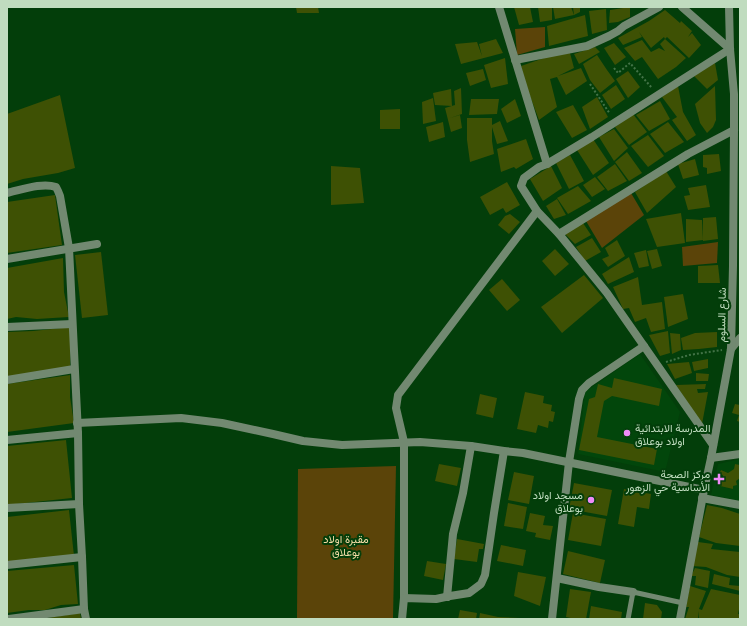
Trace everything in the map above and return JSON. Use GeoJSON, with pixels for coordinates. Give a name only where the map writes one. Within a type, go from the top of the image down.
{"type":"FeatureCollection","features":[{"type":"Feature","properties":{"kind":"street"},"geometry":{"type":"LineString","coordinates":[[499,7],[547,164]]}},
{"type":"Feature","properties":{"kind":"street"},"geometry":{"type":"LineString","coordinates":[[515,60],[587,46],[618,32],[624,26],[659,7]]}},
{"type":"Feature","properties":{"kind":"street"},"geometry":{"type":"LineString","coordinates":[[682,7],[730,49],[615,122],[538,168],[524,178],[521,186],[537,211],[559,234],[606,293],[713,445]]}},
{"type":"Feature","properties":{"kind":"street","name":"شارع السلوم"},"geometry":{"type":"LineString","coordinates":[[680,619],[731,349],[737,266],[734,94],[730,49],[729,7]]}},
{"type":"Feature","properties":{"kind":"street"},"geometry":{"type":"LineString","coordinates":[[559,234],[688,154],[734,130]]}},
{"type":"Feature","properties":{"kind":"street"},"geometry":{"type":"LineString","coordinates":[[7,193],[48,185],[56,187],[60,196],[68,248],[78,432],[78,504],[84,609],[86,619]]}},
{"type":"Feature","properties":{"kind":"street"},"geometry":{"type":"LineString","coordinates":[[402,619],[404,598],[404,442],[396,408],[398,395],[537,211]]}},
{"type":"Feature","properties":{"kind":"street"},"geometry":{"type":"LineString","coordinates":[[7,259],[97,244]]}},
{"type":"Feature","properties":{"kind":"street"},"geometry":{"type":"LineString","coordinates":[[7,328],[72,324]]}},
{"type":"Feature","properties":{"kind":"street"},"geometry":{"type":"LineString","coordinates":[[731,349],[740,338]]}},
{"type":"Feature","properties":{"kind":"street"},"geometry":{"type":"LineString","coordinates":[[552,619],[569,462],[579,399],[582,390],[589,383],[644,346]]}},
{"type":"Feature","properties":{"kind":"street"},"geometry":{"type":"LineString","coordinates":[[7,380],[74,369]]}},
{"type":"Feature","properties":{"kind":"street"},"geometry":{"type":"LineString","coordinates":[[77,423],[181,418],[222,423],[302,441],[342,446],[404,442],[471,446],[523,453],[569,462],[703,494],[740,505]]}},
{"type":"Feature","properties":{"kind":"street"},"geometry":{"type":"LineString","coordinates":[[7,440],[78,432]]}},
{"type":"Feature","properties":{"kind":"street"},"geometry":{"type":"LineString","coordinates":[[447,597],[453,534],[463,493],[471,446]]}},
{"type":"Feature","properties":{"kind":"street"},"geometry":{"type":"LineString","coordinates":[[404,598],[436,599],[469,593],[481,584],[486,575],[504,451]]}},
{"type":"Feature","properties":{"kind":"street"},"geometry":{"type":"LineString","coordinates":[[711,458],[740,454]]}},
{"type":"Feature","properties":{"kind":"street"},"geometry":{"type":"LineString","coordinates":[[7,508],[78,504]]}},
{"type":"Feature","properties":{"kind":"street"},"geometry":{"type":"LineString","coordinates":[[7,565],[82,556]]}},
{"type":"Feature","properties":{"kind":"street"},"geometry":{"type":"LineString","coordinates":[[557,578],[599,587],[633,592]]}},
{"type":"Feature","properties":{"kind":"street"},"geometry":{"type":"LineString","coordinates":[[9,619],[84,609]]}},
{"type":"Feature","properties":{"kind":"lane"},"geometry":{"type":"LineString","coordinates":[[628,619],[633,592],[683,603]]}},
{"type":"Feature","properties":{"kind":"path"},"geometry":{"type":"LineString","coordinates":[[614,68],[618,73],[630,63],[658,95]]}},
{"type":"Feature","properties":{"kind":"path"},"geometry":{"type":"LineString","coordinates":[[590,84],[615,122]]}},
{"type":"Feature","properties":{"kind":"path"},"geometry":{"type":"LineString","coordinates":[[657,365],[688,354],[731,349]]}},
{"type":"Feature","properties":{"kind":"shaded area","name":"المدرسة الابتدائية اولاد بوعلاق"},"geometry":{"type":"Polygon","coordinates":[[[640,354],[680,412],[665,472],[578,454],[585,392],[640,354]]]}},
{"type":"Feature","properties":{"kind":"shaded area","name":"مركز الصحة الأساسية حي الزهور"},"geometry":{"type":"Polygon","coordinates":[[[740,459],[740,465],[735,464],[734,469],[728,473],[721,470],[719,474],[723,475],[723,480],[720,481],[720,486],[733,489],[736,481],[740,478],[740,501],[711,495],[718,464],[740,459]]]}},
{"type":"Feature","properties":{"kind":"green space"},"geometry":{"type":"Polygon","coordinates":[[[545,27],[545,47],[517,55],[515,29],[545,27]]]}},
{"type":"Feature","properties":{"kind":"green space"},"geometry":{"type":"Polygon","coordinates":[[[631,193],[644,215],[602,248],[586,221],[631,193]]]}},
{"type":"Feature","properties":{"kind":"green space"},"geometry":{"type":"Polygon","coordinates":[[[718,242],[717,263],[683,266],[682,247],[718,242]]]}},
{"type":"Feature","properties":{"kind":"green space","name":"مقبرة اولاد بوعلاق"},"geometry":{"type":"Polygon","coordinates":[[[396,466],[393,619],[297,619],[298,469],[396,466]]]}},
{"type":"Feature","properties":{"kind":"building"},"geometry":{"type":"Polygon","coordinates":[[[296,7],[318,7],[319,13],[297,13],[296,7]]]}},
{"type":"Feature","properties":{"kind":"building"},"geometry":{"type":"Polygon","coordinates":[[[514,7],[530,7],[533,22],[519,25],[514,7]]]}},
{"type":"Feature","properties":{"kind":"building"},"geometry":{"type":"Polygon","coordinates":[[[538,7],[552,7],[552,20],[540,22],[538,7]]]}},
{"type":"Feature","properties":{"kind":"building"},"geometry":{"type":"Polygon","coordinates":[[[553,7],[571,7],[574,15],[555,19],[553,7]]]}},
{"type":"Feature","properties":{"kind":"building"},"geometry":{"type":"Polygon","coordinates":[[[573,7],[580,7],[580,12],[574,15],[573,7]]]}},
{"type":"Feature","properties":{"kind":"building"},"geometry":{"type":"Polygon","coordinates":[[[630,7],[630,17],[618,22],[609,23],[610,10],[630,7]]]}},
{"type":"Feature","properties":{"kind":"building"},"geometry":{"type":"Polygon","coordinates":[[[606,9],[607,30],[592,34],[589,11],[606,9]]]}},
{"type":"Feature","properties":{"kind":"building"},"geometry":{"type":"Polygon","coordinates":[[[665,10],[692,31],[688,37],[692,33],[701,45],[689,58],[667,37],[665,39],[664,37],[651,48],[639,32],[642,37],[623,45],[618,38],[649,21],[665,10]]]}},
{"type":"Feature","properties":{"kind":"building"},"geometry":{"type":"Polygon","coordinates":[[[585,15],[588,36],[549,46],[547,26],[585,15]]]}},
{"type":"Feature","properties":{"kind":"building"},"geometry":{"type":"Polygon","coordinates":[[[496,39],[503,53],[461,64],[455,44],[477,42],[482,56],[479,44],[496,39]]]}},
{"type":"Feature","properties":{"kind":"building"},"geometry":{"type":"Polygon","coordinates":[[[665,39],[686,58],[658,79],[642,57],[635,61],[624,48],[642,40],[651,52],[659,48],[665,51],[660,44],[665,39]]]}},
{"type":"Feature","properties":{"kind":"building"},"geometry":{"type":"Polygon","coordinates":[[[614,43],[626,57],[615,65],[604,48],[614,43]]]}},
{"type":"Feature","properties":{"kind":"building"},"geometry":{"type":"Polygon","coordinates":[[[595,47],[600,52],[579,64],[574,54],[595,47]]]}},
{"type":"Feature","properties":{"kind":"building"},"geometry":{"type":"Polygon","coordinates":[[[570,53],[574,68],[558,76],[581,68],[587,81],[566,95],[557,77],[550,79],[557,107],[539,120],[527,88],[521,66],[547,57],[570,53]]]}},
{"type":"Feature","properties":{"kind":"building"},"geometry":{"type":"Polygon","coordinates":[[[597,55],[615,81],[600,93],[590,80],[583,64],[597,55]]]}},
{"type":"Feature","properties":{"kind":"building"},"geometry":{"type":"Polygon","coordinates":[[[505,58],[508,84],[491,88],[484,65],[505,58]]]}},
{"type":"Feature","properties":{"kind":"building"},"geometry":{"type":"Polygon","coordinates":[[[715,63],[718,80],[707,89],[694,76],[715,63]]]}},
{"type":"Feature","properties":{"kind":"building"},"geometry":{"type":"Polygon","coordinates":[[[483,69],[486,80],[470,86],[466,73],[483,69]]]}},
{"type":"Feature","properties":{"kind":"building"},"geometry":{"type":"Polygon","coordinates":[[[628,71],[640,87],[628,98],[616,79],[628,71]]]}},
{"type":"Feature","properties":{"kind":"building"},"geometry":{"type":"Polygon","coordinates":[[[616,85],[625,99],[611,109],[602,95],[616,85]]]}},
{"type":"Feature","properties":{"kind":"building"},"geometry":{"type":"Polygon","coordinates":[[[678,86],[683,112],[696,135],[687,141],[672,120],[677,117],[662,97],[678,86]]]}},
{"type":"Feature","properties":{"kind":"building"},"geometry":{"type":"Polygon","coordinates":[[[715,86],[716,120],[713,127],[707,133],[700,123],[695,104],[715,86]]]}},
{"type":"Feature","properties":{"kind":"building"},"geometry":{"type":"Polygon","coordinates":[[[461,88],[462,114],[450,118],[460,115],[462,128],[451,132],[445,108],[455,105],[454,91],[461,88]]]}},
{"type":"Feature","properties":{"kind":"building"},"geometry":{"type":"Polygon","coordinates":[[[451,89],[452,106],[435,105],[433,93],[451,89]]]}},
{"type":"Feature","properties":{"kind":"building"},"geometry":{"type":"Polygon","coordinates":[[[60,95],[75,168],[58,173],[23,179],[7,184],[7,114],[60,95]]]}},
{"type":"Feature","properties":{"kind":"building"},"geometry":{"type":"Polygon","coordinates":[[[597,97],[608,117],[590,129],[582,107],[597,97]]]}},
{"type":"Feature","properties":{"kind":"building"},"geometry":{"type":"Polygon","coordinates":[[[433,98],[436,121],[423,124],[422,102],[433,98]]]}},
{"type":"Feature","properties":{"kind":"building"},"geometry":{"type":"Polygon","coordinates":[[[471,99],[499,99],[497,114],[469,115],[471,99]]]}},
{"type":"Feature","properties":{"kind":"building"},"geometry":{"type":"Polygon","coordinates":[[[515,99],[521,116],[507,123],[501,109],[515,99]]]}},
{"type":"Feature","properties":{"kind":"building"},"geometry":{"type":"Polygon","coordinates":[[[660,101],[670,119],[649,131],[636,115],[660,101]]]}},
{"type":"Feature","properties":{"kind":"building"},"geometry":{"type":"Polygon","coordinates":[[[573,105],[587,130],[572,138],[556,112],[573,105]]]}},
{"type":"Feature","properties":{"kind":"building"},"geometry":{"type":"Polygon","coordinates":[[[400,109],[400,129],[380,129],[380,110],[400,109]]]}},
{"type":"Feature","properties":{"kind":"building"},"geometry":{"type":"Polygon","coordinates":[[[633,114],[647,132],[629,145],[615,127],[633,114]]]}},
{"type":"Feature","properties":{"kind":"building"},"geometry":{"type":"Polygon","coordinates":[[[467,118],[492,118],[492,125],[500,121],[508,141],[497,144],[492,127],[494,154],[470,162],[467,140],[467,118]]]}},
{"type":"Feature","properties":{"kind":"building"},"geometry":{"type":"Polygon","coordinates":[[[443,122],[445,137],[429,142],[426,127],[443,122]]]}},
{"type":"Feature","properties":{"kind":"building"},"geometry":{"type":"Polygon","coordinates":[[[668,122],[684,142],[665,153],[650,134],[668,122]]]}},
{"type":"Feature","properties":{"kind":"building"},"geometry":{"type":"Polygon","coordinates":[[[614,129],[628,148],[614,161],[599,137],[614,129]]]}},
{"type":"Feature","properties":{"kind":"building"},"geometry":{"type":"Polygon","coordinates":[[[648,135],[664,156],[648,167],[631,146],[648,135]]]}},
{"type":"Feature","properties":{"kind":"building"},"geometry":{"type":"Polygon","coordinates":[[[526,139],[533,159],[516,169],[514,167],[501,172],[497,149],[526,139]]]}},
{"type":"Feature","properties":{"kind":"building"},"geometry":{"type":"Polygon","coordinates":[[[593,139],[609,163],[593,175],[577,150],[593,139]]]}},
{"type":"Feature","properties":{"kind":"building"},"geometry":{"type":"Polygon","coordinates":[[[627,152],[642,173],[629,181],[615,162],[627,152]]]}},
{"type":"Feature","properties":{"kind":"building"},"geometry":{"type":"Polygon","coordinates":[[[719,154],[721,171],[707,174],[707,168],[703,167],[703,155],[719,154]]]}},
{"type":"Feature","properties":{"kind":"building"},"geometry":{"type":"Polygon","coordinates":[[[570,155],[584,181],[569,189],[556,163],[570,155]]]}},
{"type":"Feature","properties":{"kind":"building"},"geometry":{"type":"Polygon","coordinates":[[[695,159],[699,175],[683,179],[678,164],[695,159]]]}},
{"type":"Feature","properties":{"kind":"building"},"geometry":{"type":"Polygon","coordinates":[[[615,164],[627,181],[608,191],[597,177],[615,164]]]}},
{"type":"Feature","properties":{"kind":"building"},"geometry":{"type":"Polygon","coordinates":[[[331,166],[360,168],[364,203],[331,205],[331,166]]]}},
{"type":"Feature","properties":{"kind":"building"},"geometry":{"type":"Polygon","coordinates":[[[551,166],[562,188],[543,201],[530,179],[551,166]]]}},
{"type":"Feature","properties":{"kind":"building"},"geometry":{"type":"Polygon","coordinates":[[[666,171],[676,187],[647,213],[635,192],[666,171]]]}},
{"type":"Feature","properties":{"kind":"building"},"geometry":{"type":"Polygon","coordinates":[[[595,177],[605,189],[592,197],[583,185],[595,177]]]}},
{"type":"Feature","properties":{"kind":"building"},"geometry":{"type":"Polygon","coordinates":[[[507,182],[520,205],[506,213],[503,208],[490,215],[480,197],[507,182]]]}},
{"type":"Feature","properties":{"kind":"building"},"geometry":{"type":"Polygon","coordinates":[[[706,185],[710,207],[688,210],[684,196],[690,195],[688,188],[706,185]]]}},
{"type":"Feature","properties":{"kind":"building"},"geometry":{"type":"Polygon","coordinates":[[[578,186],[591,201],[568,214],[557,198],[578,186]]]}},
{"type":"Feature","properties":{"kind":"building"},"geometry":{"type":"Polygon","coordinates":[[[55,195],[62,245],[7,253],[7,202],[55,195]]]}},
{"type":"Feature","properties":{"kind":"building"},"geometry":{"type":"Polygon","coordinates":[[[557,199],[566,215],[554,219],[546,206],[557,199]]]}},
{"type":"Feature","properties":{"kind":"building"},"geometry":{"type":"Polygon","coordinates":[[[681,213],[685,243],[657,247],[646,219],[681,213]]]}},
{"type":"Feature","properties":{"kind":"building"},"geometry":{"type":"Polygon","coordinates":[[[510,214],[520,222],[509,234],[498,225],[505,216],[510,214]]]}},
{"type":"Feature","properties":{"kind":"building"},"geometry":{"type":"Polygon","coordinates":[[[716,217],[718,239],[703,241],[703,218],[716,217]]]}},
{"type":"Feature","properties":{"kind":"building"},"geometry":{"type":"Polygon","coordinates":[[[686,219],[702,220],[703,240],[686,242],[686,219]]]}},
{"type":"Feature","properties":{"kind":"building"},"geometry":{"type":"Polygon","coordinates":[[[583,223],[591,235],[575,244],[564,233],[583,223]]]}},
{"type":"Feature","properties":{"kind":"building"},"geometry":{"type":"Polygon","coordinates":[[[592,238],[601,252],[585,261],[576,247],[592,238]]]}},
{"type":"Feature","properties":{"kind":"building"},"geometry":{"type":"Polygon","coordinates":[[[617,240],[625,256],[608,267],[602,259],[609,256],[605,248],[617,240]]]}},
{"type":"Feature","properties":{"kind":"building"},"geometry":{"type":"Polygon","coordinates":[[[555,249],[569,264],[555,276],[542,261],[555,249]]]}},
{"type":"Feature","properties":{"kind":"building"},"geometry":{"type":"Polygon","coordinates":[[[657,249],[662,266],[652,269],[647,251],[657,249]]]}},
{"type":"Feature","properties":{"kind":"building"},"geometry":{"type":"Polygon","coordinates":[[[646,250],[649,266],[639,268],[634,253],[646,250]]]}},
{"type":"Feature","properties":{"kind":"building"},"geometry":{"type":"Polygon","coordinates":[[[101,252],[108,315],[82,318],[75,255],[101,252]]]}},
{"type":"Feature","properties":{"kind":"building"},"geometry":{"type":"Polygon","coordinates":[[[629,257],[634,272],[608,284],[602,274],[629,257]]]}},
{"type":"Feature","properties":{"kind":"building"},"geometry":{"type":"Polygon","coordinates":[[[63,258],[64,292],[69,317],[37,319],[16,317],[7,319],[7,268],[63,258]]]}},
{"type":"Feature","properties":{"kind":"building"},"geometry":{"type":"Polygon","coordinates":[[[718,265],[720,283],[698,283],[698,266],[718,265]]]}},
{"type":"Feature","properties":{"kind":"building"},"geometry":{"type":"Polygon","coordinates":[[[584,275],[603,298],[562,333],[541,307],[584,275]]]}},
{"type":"Feature","properties":{"kind":"building"},"geometry":{"type":"Polygon","coordinates":[[[638,277],[642,305],[662,302],[665,329],[651,332],[646,318],[635,322],[629,308],[623,309],[613,287],[638,277]]]}},
{"type":"Feature","properties":{"kind":"building"},"geometry":{"type":"Polygon","coordinates":[[[502,279],[520,300],[507,311],[489,290],[502,279]]]}},
{"type":"Feature","properties":{"kind":"building"},"geometry":{"type":"Polygon","coordinates":[[[683,294],[688,319],[668,327],[664,297],[683,294]]]}},
{"type":"Feature","properties":{"kind":"building"},"geometry":{"type":"Polygon","coordinates":[[[71,327],[70,367],[7,378],[7,332],[71,327]]]}},
{"type":"Feature","properties":{"kind":"building"},"geometry":{"type":"Polygon","coordinates":[[[668,331],[670,353],[660,356],[649,335],[668,331]]]}},
{"type":"Feature","properties":{"kind":"building"},"geometry":{"type":"Polygon","coordinates":[[[717,332],[717,347],[683,350],[681,338],[695,333],[717,332]]]}},
{"type":"Feature","properties":{"kind":"building"},"geometry":{"type":"Polygon","coordinates":[[[670,333],[680,334],[681,350],[672,354],[670,333]]]}},
{"type":"Feature","properties":{"kind":"building"},"geometry":{"type":"Polygon","coordinates":[[[708,359],[708,368],[694,371],[692,362],[708,359]]]}},
{"type":"Feature","properties":{"kind":"building"},"geometry":{"type":"Polygon","coordinates":[[[689,362],[692,373],[675,379],[667,364],[689,362]]]}},
{"type":"Feature","properties":{"kind":"building"},"geometry":{"type":"Polygon","coordinates":[[[696,373],[709,374],[708,381],[696,381],[696,373]]]}},
{"type":"Feature","properties":{"kind":"building"},"geometry":{"type":"Polygon","coordinates":[[[70,375],[70,397],[74,423],[7,432],[7,384],[70,375]]]}},
{"type":"Feature","properties":{"kind":"building","name":"المدرسة الابتدائية اولاد بوعلاق"},"geometry":{"type":"Polygon","coordinates":[[[614,378],[662,389],[659,406],[612,396],[604,401],[597,437],[657,449],[654,465],[579,450],[589,399],[595,397],[598,384],[612,388],[614,378]]]}},
{"type":"Feature","properties":{"kind":"building"},"geometry":{"type":"Polygon","coordinates":[[[706,384],[705,389],[697,389],[698,393],[708,392],[702,424],[676,385],[706,384]]]}},
{"type":"Feature","properties":{"kind":"building"},"geometry":{"type":"Polygon","coordinates":[[[525,392],[544,396],[543,403],[552,405],[551,411],[555,412],[553,422],[549,421],[548,428],[538,425],[536,433],[517,429],[525,392]]]}},
{"type":"Feature","properties":{"kind":"building"},"geometry":{"type":"Polygon","coordinates":[[[480,394],[497,398],[493,418],[476,414],[480,394]]]}},
{"type":"Feature","properties":{"kind":"building"},"geometry":{"type":"Polygon","coordinates":[[[735,404],[740,405],[740,422],[737,421],[739,415],[732,413],[735,404]]]}},
{"type":"Feature","properties":{"kind":"building"},"geometry":{"type":"Polygon","coordinates":[[[66,440],[72,498],[7,505],[7,446],[66,440]]]}},
{"type":"Feature","properties":{"kind":"building"},"geometry":{"type":"Polygon","coordinates":[[[439,464],[461,468],[457,486],[435,481],[439,464]]]}},
{"type":"Feature","properties":{"kind":"building"},"geometry":{"type":"Polygon","coordinates":[[[735,464],[740,465],[740,478],[736,481],[737,485],[733,486],[733,489],[720,486],[720,481],[723,480],[723,475],[719,474],[721,470],[728,473],[734,469],[735,464]]]}},
{"type":"Feature","properties":{"kind":"building"},"geometry":{"type":"Polygon","coordinates":[[[514,472],[534,476],[529,504],[508,500],[514,472]]]}},
{"type":"Feature","properties":{"kind":"building","name":"مسجد اولاد بوعلاق"},"geometry":{"type":"Polygon","coordinates":[[[574,483],[612,490],[607,516],[569,509],[574,483]]]}},
{"type":"Feature","properties":{"kind":"building"},"geometry":{"type":"Polygon","coordinates":[[[624,489],[651,494],[649,509],[637,507],[634,527],[618,524],[624,489]]]}},
{"type":"Feature","properties":{"kind":"building"},"geometry":{"type":"Polygon","coordinates":[[[508,503],[527,507],[523,529],[504,526],[508,503]]]}},
{"type":"Feature","properties":{"kind":"building"},"geometry":{"type":"Polygon","coordinates":[[[707,505],[740,514],[740,546],[716,543],[699,537],[707,505]]]}},
{"type":"Feature","properties":{"kind":"building"},"geometry":{"type":"Polygon","coordinates":[[[69,510],[74,556],[7,563],[7,517],[69,510]]]}},
{"type":"Feature","properties":{"kind":"building"},"geometry":{"type":"Polygon","coordinates":[[[530,513],[545,516],[543,525],[553,526],[550,540],[535,537],[536,533],[526,531],[530,513]]]}},
{"type":"Feature","properties":{"kind":"building"},"geometry":{"type":"Polygon","coordinates":[[[573,513],[606,519],[601,546],[568,540],[573,513]]]}},
{"type":"Feature","properties":{"kind":"building"},"geometry":{"type":"Polygon","coordinates":[[[457,539],[484,544],[483,549],[479,549],[477,562],[454,559],[457,539]]]}},
{"type":"Feature","properties":{"kind":"building"},"geometry":{"type":"Polygon","coordinates":[[[698,542],[713,544],[711,549],[740,552],[740,577],[727,575],[706,567],[692,566],[698,542]]]}},
{"type":"Feature","properties":{"kind":"building"},"geometry":{"type":"Polygon","coordinates":[[[501,545],[526,550],[523,566],[497,561],[501,545]]]}},
{"type":"Feature","properties":{"kind":"building"},"geometry":{"type":"Polygon","coordinates":[[[568,551],[605,560],[600,583],[563,574],[568,551]]]}},
{"type":"Feature","properties":{"kind":"building"},"geometry":{"type":"Polygon","coordinates":[[[427,561],[446,564],[443,580],[424,576],[427,561]]]}},
{"type":"Feature","properties":{"kind":"building"},"geometry":{"type":"Polygon","coordinates":[[[74,565],[78,604],[61,605],[45,610],[29,610],[7,613],[7,571],[74,565]]]}},
{"type":"Feature","properties":{"kind":"building"},"geometry":{"type":"Polygon","coordinates":[[[695,568],[710,571],[708,588],[695,585],[696,576],[691,576],[695,568]]]}},
{"type":"Feature","properties":{"kind":"building"},"geometry":{"type":"Polygon","coordinates":[[[518,572],[546,577],[540,606],[514,596],[518,572]]]}},
{"type":"Feature","properties":{"kind":"building"},"geometry":{"type":"Polygon","coordinates":[[[714,574],[730,578],[729,585],[740,586],[740,591],[712,584],[714,574]]]}},
{"type":"Feature","properties":{"kind":"building"},"geometry":{"type":"Polygon","coordinates":[[[690,586],[706,591],[699,609],[702,610],[711,589],[740,595],[738,614],[740,614],[740,619],[699,619],[699,611],[698,619],[685,619],[689,607],[686,607],[690,586]]]}},
{"type":"Feature","properties":{"kind":"building"},"geometry":{"type":"Polygon","coordinates":[[[570,589],[591,592],[586,619],[566,617],[570,589]]]}},
{"type":"Feature","properties":{"kind":"building"},"geometry":{"type":"Polygon","coordinates":[[[645,603],[657,605],[662,612],[661,619],[643,619],[645,603]]]}},
{"type":"Feature","properties":{"kind":"building"},"geometry":{"type":"Polygon","coordinates":[[[591,606],[622,612],[621,619],[589,619],[591,606]]]}},
{"type":"Feature","properties":{"kind":"building"},"geometry":{"type":"Polygon","coordinates":[[[460,610],[477,613],[476,619],[458,619],[460,610]]]}},
{"type":"Feature","properties":{"kind":"building"},"geometry":{"type":"Polygon","coordinates":[[[80,613],[81,619],[47,619],[47,618],[80,613]]]}},
{"type":"Feature","properties":{"kind":"building"},"geometry":{"type":"Polygon","coordinates":[[[480,613],[498,617],[524,619],[479,619],[480,613]]]}},
{"type":"Feature","properties":{"kind":"place","name":"المدرسة الابتدائية اولاد بوعلاق"},"geometry":{"type":"Point","coordinates":[627,433]}},
{"type":"Feature","properties":{"kind":"place","name":"مركز الصحة الأساسية حي الزهور"},"geometry":{"type":"Point","coordinates":[719,479]}},
{"type":"Feature","properties":{"kind":"place","name":"مسجد اولاد بوعلاق"},"geometry":{"type":"Point","coordinates":[591,500]}}]}
